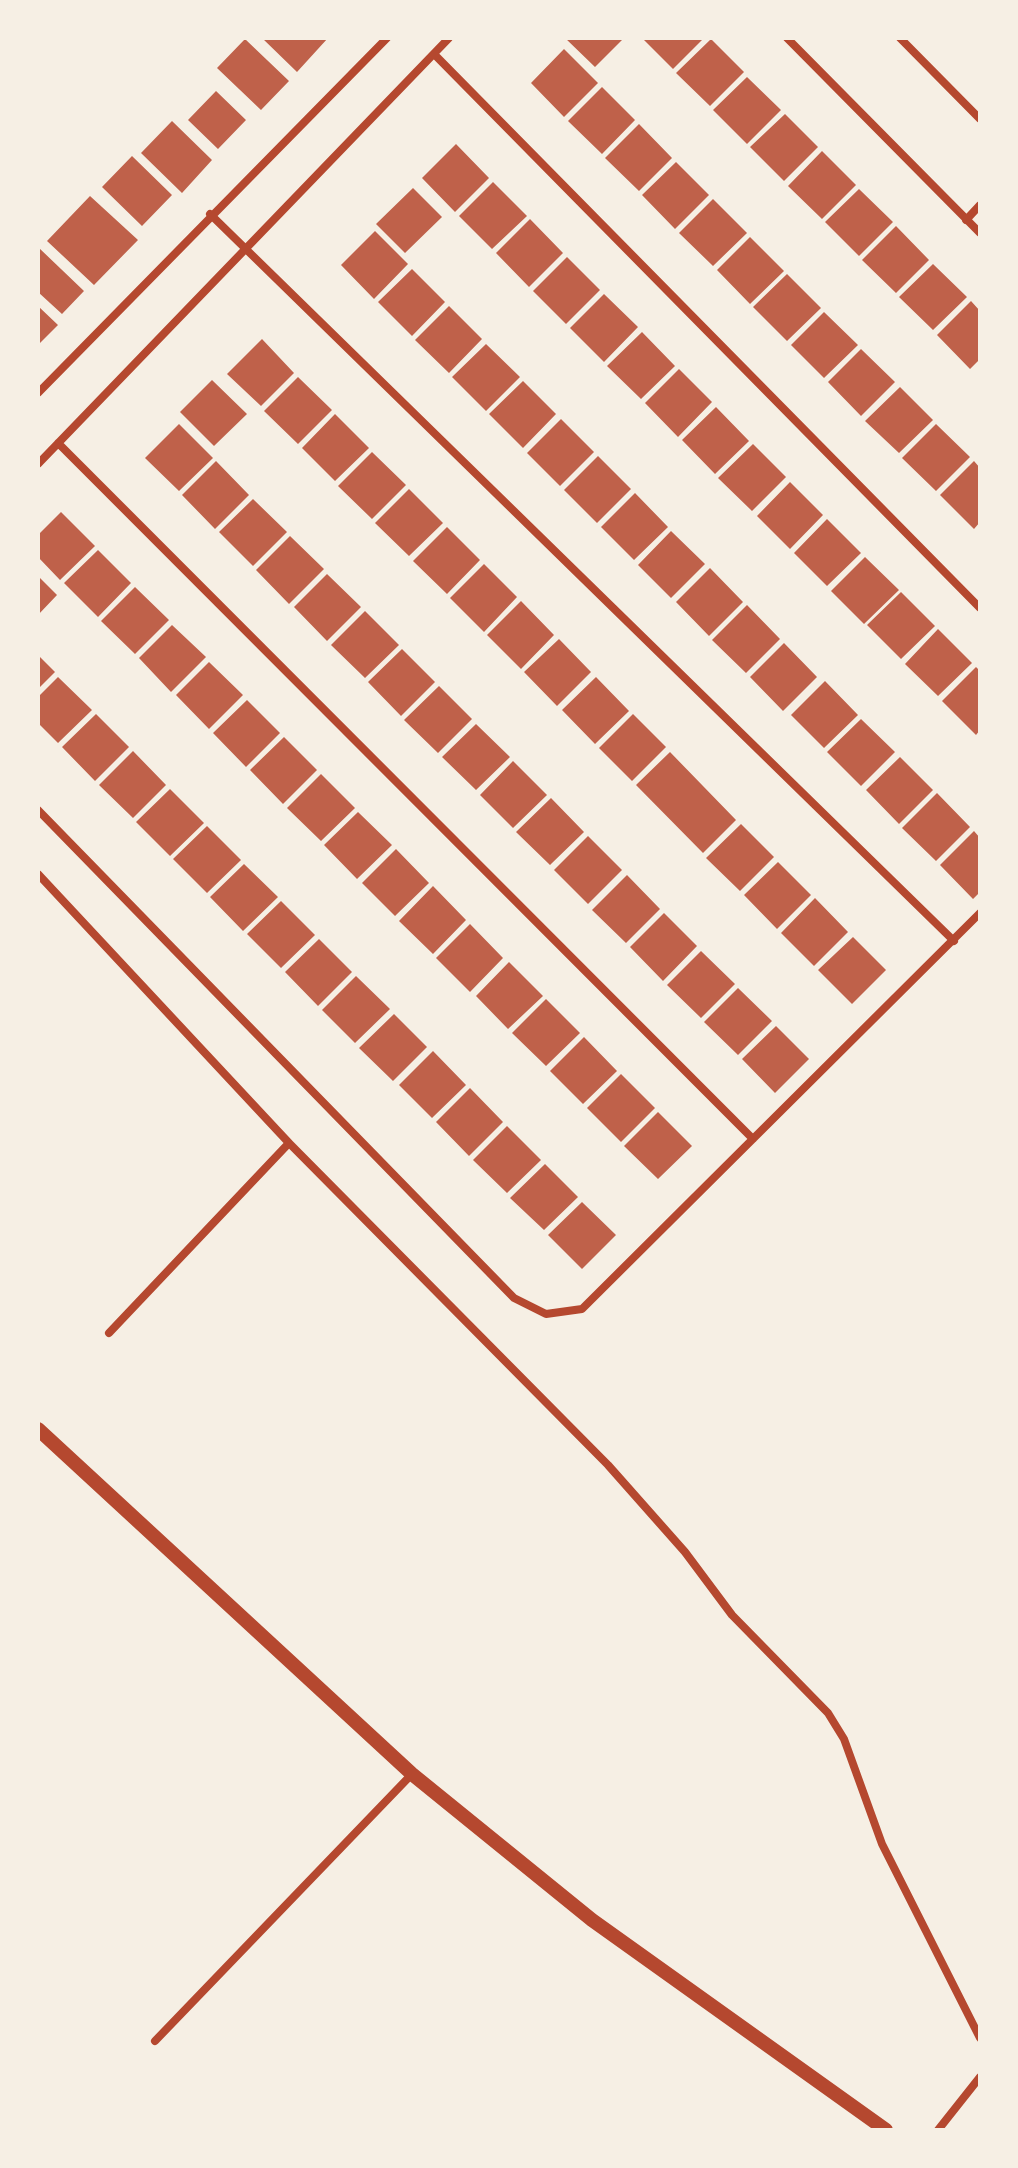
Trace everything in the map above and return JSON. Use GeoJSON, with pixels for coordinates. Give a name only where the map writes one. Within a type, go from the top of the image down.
{"type":"FeatureCollection","features":[{"type":"Feature","properties":{"kind":"street"},"geometry":{"type":"LineString","coordinates":[[38,393],[210,214],[387,38]]}},
{"type":"Feature","properties":{"kind":"street"},"geometry":{"type":"LineString","coordinates":[[38,464],[242,248],[449,38]]}},
{"type":"Feature","properties":{"kind":"street"},"geometry":{"type":"LineString","coordinates":[[787,38],[980,233]]}},
{"type":"Feature","properties":{"kind":"street"},"geometry":{"type":"LineString","coordinates":[[900,38],[980,119]]}},
{"type":"Feature","properties":{"kind":"street"},"geometry":{"type":"LineString","coordinates":[[434,54],[980,608]]}},
{"type":"Feature","properties":{"kind":"street"},"geometry":{"type":"LineString","coordinates":[[966,220],[980,205]]}},
{"type":"Feature","properties":{"kind":"street"},"geometry":{"type":"LineString","coordinates":[[210,214],[954,941]]}},
{"type":"Feature","properties":{"kind":"street"},"geometry":{"type":"LineString","coordinates":[[58,443],[753,1139]]}},
{"type":"Feature","properties":{"kind":"street"},"geometry":{"type":"LineString","coordinates":[[38,810],[514,1298],[546,1314],[582,1309],[980,913]]}},
{"type":"Feature","properties":{"kind":"street"},"geometry":{"type":"LineString","coordinates":[[38,874],[289,1143],[608,1465],[685,1552],[732,1615],[828,1713],[844,1739],[882,1844],[980,2038]]}},
{"type":"Feature","properties":{"kind":"street"},"geometry":{"type":"LineString","coordinates":[[109,1333],[289,1143]]}},
{"type":"Feature","properties":{"kind":"street"},"geometry":{"type":"LineString","coordinates":[[38,1429],[412,1774],[592,1920],[886,2130]]}},
{"type":"Feature","properties":{"kind":"street"},"geometry":{"type":"LineString","coordinates":[[155,2041],[412,1774]]}},
{"type":"Feature","properties":{"kind":"street"},"geometry":{"type":"LineString","coordinates":[[938,2130],[980,2077]]}},
{"type":"Feature","properties":{"kind":"building"},"geometry":{"type":"Polygon","coordinates":[[[262,38],[328,38],[297,72],[262,38]]]}},
{"type":"Feature","properties":{"kind":"building"},"geometry":{"type":"Polygon","coordinates":[[[565,38],[624,38],[595,67],[565,38]]]}},
{"type":"Feature","properties":{"kind":"building"},"geometry":{"type":"Polygon","coordinates":[[[642,38],[704,38],[673,69],[642,38]]]}},
{"type":"Feature","properties":{"kind":"building"},"geometry":{"type":"Polygon","coordinates":[[[245,39],[289,81],[261,110],[217,68],[245,39]]]}},
{"type":"Feature","properties":{"kind":"building"},"geometry":{"type":"Polygon","coordinates":[[[711,39],[744,72],[710,106],[676,73],[711,39]]]}},
{"type":"Feature","properties":{"kind":"building"},"geometry":{"type":"Polygon","coordinates":[[[564,49],[598,83],[564,117],[531,83],[564,49]]]}},
{"type":"Feature","properties":{"kind":"building"},"geometry":{"type":"Polygon","coordinates":[[[747,77],[781,110],[747,144],[713,110],[747,77]]]}},
{"type":"Feature","properties":{"kind":"building"},"geometry":{"type":"Polygon","coordinates":[[[602,87],[635,120],[602,154],[568,121],[602,87]]]}},
{"type":"Feature","properties":{"kind":"building"},"geometry":{"type":"Polygon","coordinates":[[[216,91],[246,120],[218,149],[188,120],[216,91]]]}},
{"type":"Feature","properties":{"kind":"building"},"geometry":{"type":"Polygon","coordinates":[[[785,114],[818,147],[784,181],[750,147],[785,114]]]}},
{"type":"Feature","properties":{"kind":"building"},"geometry":{"type":"Polygon","coordinates":[[[172,121],[212,160],[182,193],[141,153],[172,121]]]}},
{"type":"Feature","properties":{"kind":"building"},"geometry":{"type":"Polygon","coordinates":[[[639,124],[672,158],[639,191],[605,158],[639,124]]]}},
{"type":"Feature","properties":{"kind":"building"},"geometry":{"type":"Polygon","coordinates":[[[456,144],[489,178],[455,212],[422,178],[456,144]]]}},
{"type":"Feature","properties":{"kind":"building"},"geometry":{"type":"Polygon","coordinates":[[[822,151],[856,185],[822,219],[788,186],[822,151]]]}},
{"type":"Feature","properties":{"kind":"building"},"geometry":{"type":"Polygon","coordinates":[[[132,156],[172,195],[142,226],[102,187],[132,156]]]}},
{"type":"Feature","properties":{"kind":"building"},"geometry":{"type":"Polygon","coordinates":[[[676,162],[709,195],[675,229],[642,195],[676,162]]]}},
{"type":"Feature","properties":{"kind":"building"},"geometry":{"type":"Polygon","coordinates":[[[493,182],[527,216],[492,249],[459,216],[493,182]]]}},
{"type":"Feature","properties":{"kind":"building"},"geometry":{"type":"Polygon","coordinates":[[[413,188],[442,217],[405,253],[376,224],[413,188]]]}},
{"type":"Feature","properties":{"kind":"building"},"geometry":{"type":"Polygon","coordinates":[[[859,189],[893,222],[859,256],[825,222],[859,189]]]}},
{"type":"Feature","properties":{"kind":"building"},"geometry":{"type":"Polygon","coordinates":[[[90,196],[138,240],[94,285],[47,241],[90,196]]]}},
{"type":"Feature","properties":{"kind":"building"},"geometry":{"type":"Polygon","coordinates":[[[713,199],[747,233],[713,266],[679,233],[713,199]]]}},
{"type":"Feature","properties":{"kind":"building"},"geometry":{"type":"Polygon","coordinates":[[[530,219],[563,253],[529,287],[496,253],[530,219]]]}},
{"type":"Feature","properties":{"kind":"building"},"geometry":{"type":"Polygon","coordinates":[[[896,226],[929,260],[896,293],[862,260],[896,226]]]}},
{"type":"Feature","properties":{"kind":"building"},"geometry":{"type":"Polygon","coordinates":[[[375,231],[408,264],[374,299],[341,265],[375,231]]]}},
{"type":"Feature","properties":{"kind":"building"},"geometry":{"type":"Polygon","coordinates":[[[750,237],[784,271],[750,304],[717,270],[750,237]]]}},
{"type":"Feature","properties":{"kind":"building"},"geometry":{"type":"Polygon","coordinates":[[[38,247],[84,291],[62,314],[38,292],[38,247]]]}},
{"type":"Feature","properties":{"kind":"building"},"geometry":{"type":"Polygon","coordinates":[[[567,257],[600,290],[566,324],[533,291],[567,257]]]}},
{"type":"Feature","properties":{"kind":"building"},"geometry":{"type":"Polygon","coordinates":[[[933,264],[967,297],[933,330],[899,297],[933,264]]]}},
{"type":"Feature","properties":{"kind":"building"},"geometry":{"type":"Polygon","coordinates":[[[412,269],[445,302],[412,336],[378,302],[412,269]]]}},
{"type":"Feature","properties":{"kind":"building"},"geometry":{"type":"Polygon","coordinates":[[[787,274],[821,308],[787,341],[753,307],[787,274]]]}},
{"type":"Feature","properties":{"kind":"building"},"geometry":{"type":"Polygon","coordinates":[[[604,294],[638,327],[604,362],[570,328],[604,294]]]}},
{"type":"Feature","properties":{"kind":"building"},"geometry":{"type":"Polygon","coordinates":[[[971,301],[980,311],[980,359],[970,369],[937,335],[971,301]]]}},
{"type":"Feature","properties":{"kind":"building"},"geometry":{"type":"Polygon","coordinates":[[[38,306],[58,325],[38,345],[38,306]]]}},
{"type":"Feature","properties":{"kind":"building"},"geometry":{"type":"Polygon","coordinates":[[[449,306],[482,339],[449,373],[415,340],[449,306]]]}},
{"type":"Feature","properties":{"kind":"building"},"geometry":{"type":"Polygon","coordinates":[[[824,312],[858,345],[824,378],[791,345],[824,312]]]}},
{"type":"Feature","properties":{"kind":"building"},"geometry":{"type":"Polygon","coordinates":[[[642,332],[675,366],[641,399],[607,366],[642,332]]]}},
{"type":"Feature","properties":{"kind":"building"},"geometry":{"type":"Polygon","coordinates":[[[262,339],[294,373],[261,406],[227,374],[262,339]]]}},
{"type":"Feature","properties":{"kind":"building"},"geometry":{"type":"Polygon","coordinates":[[[486,344],[520,377],[486,411],[452,377],[486,344]]]}},
{"type":"Feature","properties":{"kind":"building"},"geometry":{"type":"Polygon","coordinates":[[[861,349],[895,382],[861,416],[828,382],[861,349]]]}},
{"type":"Feature","properties":{"kind":"building"},"geometry":{"type":"Polygon","coordinates":[[[679,369],[712,402],[678,437],[645,403],[679,369]]]}},
{"type":"Feature","properties":{"kind":"building"},"geometry":{"type":"Polygon","coordinates":[[[298,377],[332,410],[298,444],[264,411],[298,377]]]}},
{"type":"Feature","properties":{"kind":"building"},"geometry":{"type":"Polygon","coordinates":[[[212,380],[247,414],[214,446],[180,412],[212,380]]]}},
{"type":"Feature","properties":{"kind":"building"},"geometry":{"type":"Polygon","coordinates":[[[523,381],[556,414],[523,448],[489,414],[523,381]]]}},
{"type":"Feature","properties":{"kind":"building"},"geometry":{"type":"Polygon","coordinates":[[[900,387],[933,420],[899,453],[865,421],[900,387]]]}},
{"type":"Feature","properties":{"kind":"building"},"geometry":{"type":"Polygon","coordinates":[[[716,407],[749,441],[715,474],[682,440],[716,407]]]}},
{"type":"Feature","properties":{"kind":"building"},"geometry":{"type":"Polygon","coordinates":[[[335,414],[369,448],[335,481],[302,448],[335,414]]]}},
{"type":"Feature","properties":{"kind":"building"},"geometry":{"type":"Polygon","coordinates":[[[561,419],[594,452],[560,486],[527,453],[561,419]]]}},
{"type":"Feature","properties":{"kind":"building"},"geometry":{"type":"Polygon","coordinates":[[[179,424],[213,458],[179,491],[145,458],[179,424]]]}},
{"type":"Feature","properties":{"kind":"building"},"geometry":{"type":"Polygon","coordinates":[[[936,424],[970,457],[936,491],[902,458],[936,424]]]}},
{"type":"Feature","properties":{"kind":"building"},"geometry":{"type":"Polygon","coordinates":[[[753,444],[786,477],[752,511],[718,478],[753,444]]]}},
{"type":"Feature","properties":{"kind":"building"},"geometry":{"type":"Polygon","coordinates":[[[372,452],[406,485],[372,519],[338,486],[372,452]]]}},
{"type":"Feature","properties":{"kind":"building"},"geometry":{"type":"Polygon","coordinates":[[[598,456],[631,489],[597,523],[564,490],[598,456]]]}},
{"type":"Feature","properties":{"kind":"building"},"geometry":{"type":"Polygon","coordinates":[[[216,461],[249,495],[215,529],[182,495],[216,461]]]}},
{"type":"Feature","properties":{"kind":"building"},"geometry":{"type":"Polygon","coordinates":[[[974,461],[980,468],[980,522],[974,529],[940,495],[974,461]]]}},
{"type":"Feature","properties":{"kind":"building"},"geometry":{"type":"Polygon","coordinates":[[[790,482],[823,515],[790,549],[757,516],[790,482]]]}},
{"type":"Feature","properties":{"kind":"building"},"geometry":{"type":"Polygon","coordinates":[[[409,489],[443,523],[409,556],[375,523],[409,489]]]}},
{"type":"Feature","properties":{"kind":"building"},"geometry":{"type":"Polygon","coordinates":[[[635,493],[668,527],[634,560],[601,527],[635,493]]]}},
{"type":"Feature","properties":{"kind":"building"},"geometry":{"type":"Polygon","coordinates":[[[253,499],[287,532],[253,566],[219,532],[253,499]]]}},
{"type":"Feature","properties":{"kind":"building"},"geometry":{"type":"Polygon","coordinates":[[[61,512],[95,546],[60,580],[38,557],[38,535],[61,512]]]}},
{"type":"Feature","properties":{"kind":"building"},"geometry":{"type":"Polygon","coordinates":[[[827,519],[861,553],[827,586],[794,553],[827,519]]]}},
{"type":"Feature","properties":{"kind":"building"},"geometry":{"type":"Polygon","coordinates":[[[447,527],[480,560],[447,594],[413,561],[447,527]]]}},
{"type":"Feature","properties":{"kind":"building"},"geometry":{"type":"Polygon","coordinates":[[[671,531],[705,564],[671,598],[638,565],[671,531]]]}},
{"type":"Feature","properties":{"kind":"building"},"geometry":{"type":"Polygon","coordinates":[[[290,536],[324,569],[289,604],[256,570],[290,536]]]}},
{"type":"Feature","properties":{"kind":"building"},"geometry":{"type":"Polygon","coordinates":[[[98,550],[131,583],[98,617],[64,583],[98,550]]]}},
{"type":"Feature","properties":{"kind":"building"},"geometry":{"type":"Polygon","coordinates":[[[865,557],[899,590],[864,624],[831,591],[865,557]]]}},
{"type":"Feature","properties":{"kind":"building"},"geometry":{"type":"Polygon","coordinates":[[[484,564],[517,597],[484,632],[450,598],[484,564]]]}},
{"type":"Feature","properties":{"kind":"building"},"geometry":{"type":"Polygon","coordinates":[[[710,568],[743,602],[709,636],[676,602],[710,568]]]}},
{"type":"Feature","properties":{"kind":"building"},"geometry":{"type":"Polygon","coordinates":[[[327,574],[361,607],[327,641],[294,607],[327,574]]]}},
{"type":"Feature","properties":{"kind":"building"},"geometry":{"type":"Polygon","coordinates":[[[38,576],[57,595],[38,615],[38,576]]]}},
{"type":"Feature","properties":{"kind":"building"},"geometry":{"type":"Polygon","coordinates":[[[135,587],[169,620],[135,654],[101,621],[135,587]]]}},
{"type":"Feature","properties":{"kind":"building"},"geometry":{"type":"Polygon","coordinates":[[[901,592],[935,626],[901,659],[867,625],[901,592]]]}},
{"type":"Feature","properties":{"kind":"building"},"geometry":{"type":"Polygon","coordinates":[[[521,601],[554,635],[521,669],[487,635],[521,601]]]}},
{"type":"Feature","properties":{"kind":"building"},"geometry":{"type":"Polygon","coordinates":[[[747,605],[780,639],[746,673],[712,640],[747,605]]]}},
{"type":"Feature","properties":{"kind":"building"},"geometry":{"type":"Polygon","coordinates":[[[365,611],[399,645],[365,678],[331,645],[365,611]]]}},
{"type":"Feature","properties":{"kind":"building"},"geometry":{"type":"Polygon","coordinates":[[[172,625],[206,657],[171,692],[139,658],[172,625]]]}},
{"type":"Feature","properties":{"kind":"building"},"geometry":{"type":"Polygon","coordinates":[[[938,629],[972,663],[938,696],[905,664],[938,629]]]}},
{"type":"Feature","properties":{"kind":"building"},"geometry":{"type":"Polygon","coordinates":[[[559,639],[591,672],[557,706],[524,672],[559,639]]]}},
{"type":"Feature","properties":{"kind":"building"},"geometry":{"type":"Polygon","coordinates":[[[784,643],[817,677],[783,711],[750,677],[784,643]]]}},
{"type":"Feature","properties":{"kind":"building"},"geometry":{"type":"Polygon","coordinates":[[[402,649],[435,682],[401,716],[368,682],[402,649]]]}},
{"type":"Feature","properties":{"kind":"building"},"geometry":{"type":"Polygon","coordinates":[[[38,655],[55,672],[38,689],[38,655]]]}},
{"type":"Feature","properties":{"kind":"building"},"geometry":{"type":"Polygon","coordinates":[[[209,662],[243,695],[209,729],[176,695],[209,662]]]}},
{"type":"Feature","properties":{"kind":"building"},"geometry":{"type":"Polygon","coordinates":[[[976,667],[980,671],[980,730],[976,735],[942,701],[976,667]]]}},
{"type":"Feature","properties":{"kind":"building"},"geometry":{"type":"Polygon","coordinates":[[[58,677],[92,710],[58,743],[38,723],[38,697],[58,677]]]}},
{"type":"Feature","properties":{"kind":"building"},"geometry":{"type":"Polygon","coordinates":[[[596,677],[629,711],[595,744],[562,710],[596,677]]]}},
{"type":"Feature","properties":{"kind":"building"},"geometry":{"type":"Polygon","coordinates":[[[825,681],[858,715],[824,748],[791,715],[825,681]]]}},
{"type":"Feature","properties":{"kind":"building"},"geometry":{"type":"Polygon","coordinates":[[[439,686],[472,719],[438,753],[404,720],[439,686]]]}},
{"type":"Feature","properties":{"kind":"building"},"geometry":{"type":"Polygon","coordinates":[[[247,700],[280,733],[246,767],[213,733],[247,700]]]}},
{"type":"Feature","properties":{"kind":"building"},"geometry":{"type":"Polygon","coordinates":[[[96,714],[129,747],[95,781],[62,747],[96,714]]]}},
{"type":"Feature","properties":{"kind":"building"},"geometry":{"type":"Polygon","coordinates":[[[633,714],[666,747],[632,781],[599,748],[633,714]]]}},
{"type":"Feature","properties":{"kind":"building"},"geometry":{"type":"Polygon","coordinates":[[[861,719],[895,752],[861,786],[827,752],[861,719]]]}},
{"type":"Feature","properties":{"kind":"building"},"geometry":{"type":"Polygon","coordinates":[[[476,724],[510,757],[476,790],[442,757],[476,724]]]}},
{"type":"Feature","properties":{"kind":"building"},"geometry":{"type":"Polygon","coordinates":[[[284,737],[317,770],[283,804],[250,770],[284,737]]]}},
{"type":"Feature","properties":{"kind":"building"},"geometry":{"type":"Polygon","coordinates":[[[133,751],[166,785],[133,818],[99,785],[133,751]]]}},
{"type":"Feature","properties":{"kind":"building"},"geometry":{"type":"Polygon","coordinates":[[[670,752],[736,820],[703,853],[636,785],[670,752]]]}},
{"type":"Feature","properties":{"kind":"building"},"geometry":{"type":"Polygon","coordinates":[[[900,757],[933,790],[899,824],[866,790],[900,757]]]}},
{"type":"Feature","properties":{"kind":"building"},"geometry":{"type":"Polygon","coordinates":[[[513,761],[547,795],[513,828],[480,795],[513,761]]]}},
{"type":"Feature","properties":{"kind":"building"},"geometry":{"type":"Polygon","coordinates":[[[321,774],[355,808],[321,841],[287,808],[321,774]]]}},
{"type":"Feature","properties":{"kind":"building"},"geometry":{"type":"Polygon","coordinates":[[[170,789],[204,823],[170,856],[136,822],[170,789]]]}},
{"type":"Feature","properties":{"kind":"building"},"geometry":{"type":"Polygon","coordinates":[[[937,793],[970,827],[936,861],[902,828],[937,793]]]}},
{"type":"Feature","properties":{"kind":"building"},"geometry":{"type":"Polygon","coordinates":[[[551,798],[584,832],[550,865],[516,832],[551,798]]]}},
{"type":"Feature","properties":{"kind":"building"},"geometry":{"type":"Polygon","coordinates":[[[358,812],[392,845],[357,879],[324,845],[358,812]]]}},
{"type":"Feature","properties":{"kind":"building"},"geometry":{"type":"Polygon","coordinates":[[[741,824],[774,857],[740,891],[706,858],[741,824]]]}},
{"type":"Feature","properties":{"kind":"building"},"geometry":{"type":"Polygon","coordinates":[[[207,826],[241,860],[207,893],[173,859],[207,826]]]}},
{"type":"Feature","properties":{"kind":"building"},"geometry":{"type":"Polygon","coordinates":[[[974,831],[980,838],[980,892],[973,899],[940,865],[974,831]]]}},
{"type":"Feature","properties":{"kind":"building"},"geometry":{"type":"Polygon","coordinates":[[[588,836],[622,870],[588,904],[554,870],[588,836]]]}},
{"type":"Feature","properties":{"kind":"building"},"geometry":{"type":"Polygon","coordinates":[[[396,849],[429,883],[395,916],[362,883],[396,849]]]}},
{"type":"Feature","properties":{"kind":"building"},"geometry":{"type":"Polygon","coordinates":[[[778,862],[811,895],[777,929],[744,895],[778,862]]]}},
{"type":"Feature","properties":{"kind":"building"},"geometry":{"type":"Polygon","coordinates":[[[244,864],[278,897],[243,931],[210,897],[244,864]]]}},
{"type":"Feature","properties":{"kind":"building"},"geometry":{"type":"Polygon","coordinates":[[[627,875],[660,909],[626,943],[592,910],[627,875]]]}},
{"type":"Feature","properties":{"kind":"building"},"geometry":{"type":"Polygon","coordinates":[[[433,886],[466,920],[433,954],[399,921],[433,886]]]}},
{"type":"Feature","properties":{"kind":"building"},"geometry":{"type":"Polygon","coordinates":[[[815,898],[848,932],[814,966],[781,933],[815,898]]]}},
{"type":"Feature","properties":{"kind":"building"},"geometry":{"type":"Polygon","coordinates":[[[281,901],[315,935],[281,968],[247,934],[281,901]]]}},
{"type":"Feature","properties":{"kind":"building"},"geometry":{"type":"Polygon","coordinates":[[[664,913],[697,946],[663,981],[630,947],[664,913]]]}},
{"type":"Feature","properties":{"kind":"building"},"geometry":{"type":"Polygon","coordinates":[[[470,924],[503,958],[470,992],[436,958],[470,924]]]}},
{"type":"Feature","properties":{"kind":"building"},"geometry":{"type":"Polygon","coordinates":[[[853,937],[886,970],[852,1004],[818,970],[853,937]]]}},
{"type":"Feature","properties":{"kind":"building"},"geometry":{"type":"Polygon","coordinates":[[[319,939],[352,972],[318,1006],[285,972],[319,939]]]}},
{"type":"Feature","properties":{"kind":"building"},"geometry":{"type":"Polygon","coordinates":[[[701,951],[735,984],[701,1018],[667,985],[701,951]]]}},
{"type":"Feature","properties":{"kind":"building"},"geometry":{"type":"Polygon","coordinates":[[[509,962],[543,996],[508,1029],[476,996],[509,962]]]}},
{"type":"Feature","properties":{"kind":"building"},"geometry":{"type":"Polygon","coordinates":[[[356,976],[390,1009],[355,1043],[322,1010],[356,976]]]}},
{"type":"Feature","properties":{"kind":"building"},"geometry":{"type":"Polygon","coordinates":[[[738,988],[772,1021],[738,1055],[704,1022],[738,988]]]}},
{"type":"Feature","properties":{"kind":"building"},"geometry":{"type":"Polygon","coordinates":[[[546,999],[580,1033],[546,1066],[512,1033],[546,999]]]}},
{"type":"Feature","properties":{"kind":"building"},"geometry":{"type":"Polygon","coordinates":[[[394,1014],[427,1047],[393,1081],[359,1048],[394,1014]]]}},
{"type":"Feature","properties":{"kind":"building"},"geometry":{"type":"Polygon","coordinates":[[[776,1026],[809,1059],[775,1093],[742,1059],[776,1026]]]}},
{"type":"Feature","properties":{"kind":"building"},"geometry":{"type":"Polygon","coordinates":[[[584,1037],[617,1071],[583,1104],[550,1071],[584,1037]]]}},
{"type":"Feature","properties":{"kind":"building"},"geometry":{"type":"Polygon","coordinates":[[[433,1051],[466,1085],[432,1118],[399,1085],[433,1051]]]}},
{"type":"Feature","properties":{"kind":"building"},"geometry":{"type":"Polygon","coordinates":[[[621,1074],[655,1108],[621,1142],[587,1108],[621,1074]]]}},
{"type":"Feature","properties":{"kind":"building"},"geometry":{"type":"Polygon","coordinates":[[[470,1088],[503,1122],[469,1156],[436,1122],[470,1088]]]}},
{"type":"Feature","properties":{"kind":"building"},"geometry":{"type":"Polygon","coordinates":[[[658,1112],[692,1146],[658,1179],[624,1146],[658,1112]]]}},
{"type":"Feature","properties":{"kind":"building"},"geometry":{"type":"Polygon","coordinates":[[[507,1126],[541,1160],[507,1193],[473,1160],[507,1126]]]}},
{"type":"Feature","properties":{"kind":"building"},"geometry":{"type":"Polygon","coordinates":[[[545,1164],[578,1197],[544,1230],[510,1198],[545,1164]]]}},
{"type":"Feature","properties":{"kind":"building"},"geometry":{"type":"Polygon","coordinates":[[[582,1202],[616,1235],[582,1269],[548,1235],[582,1202]]]}}]}
